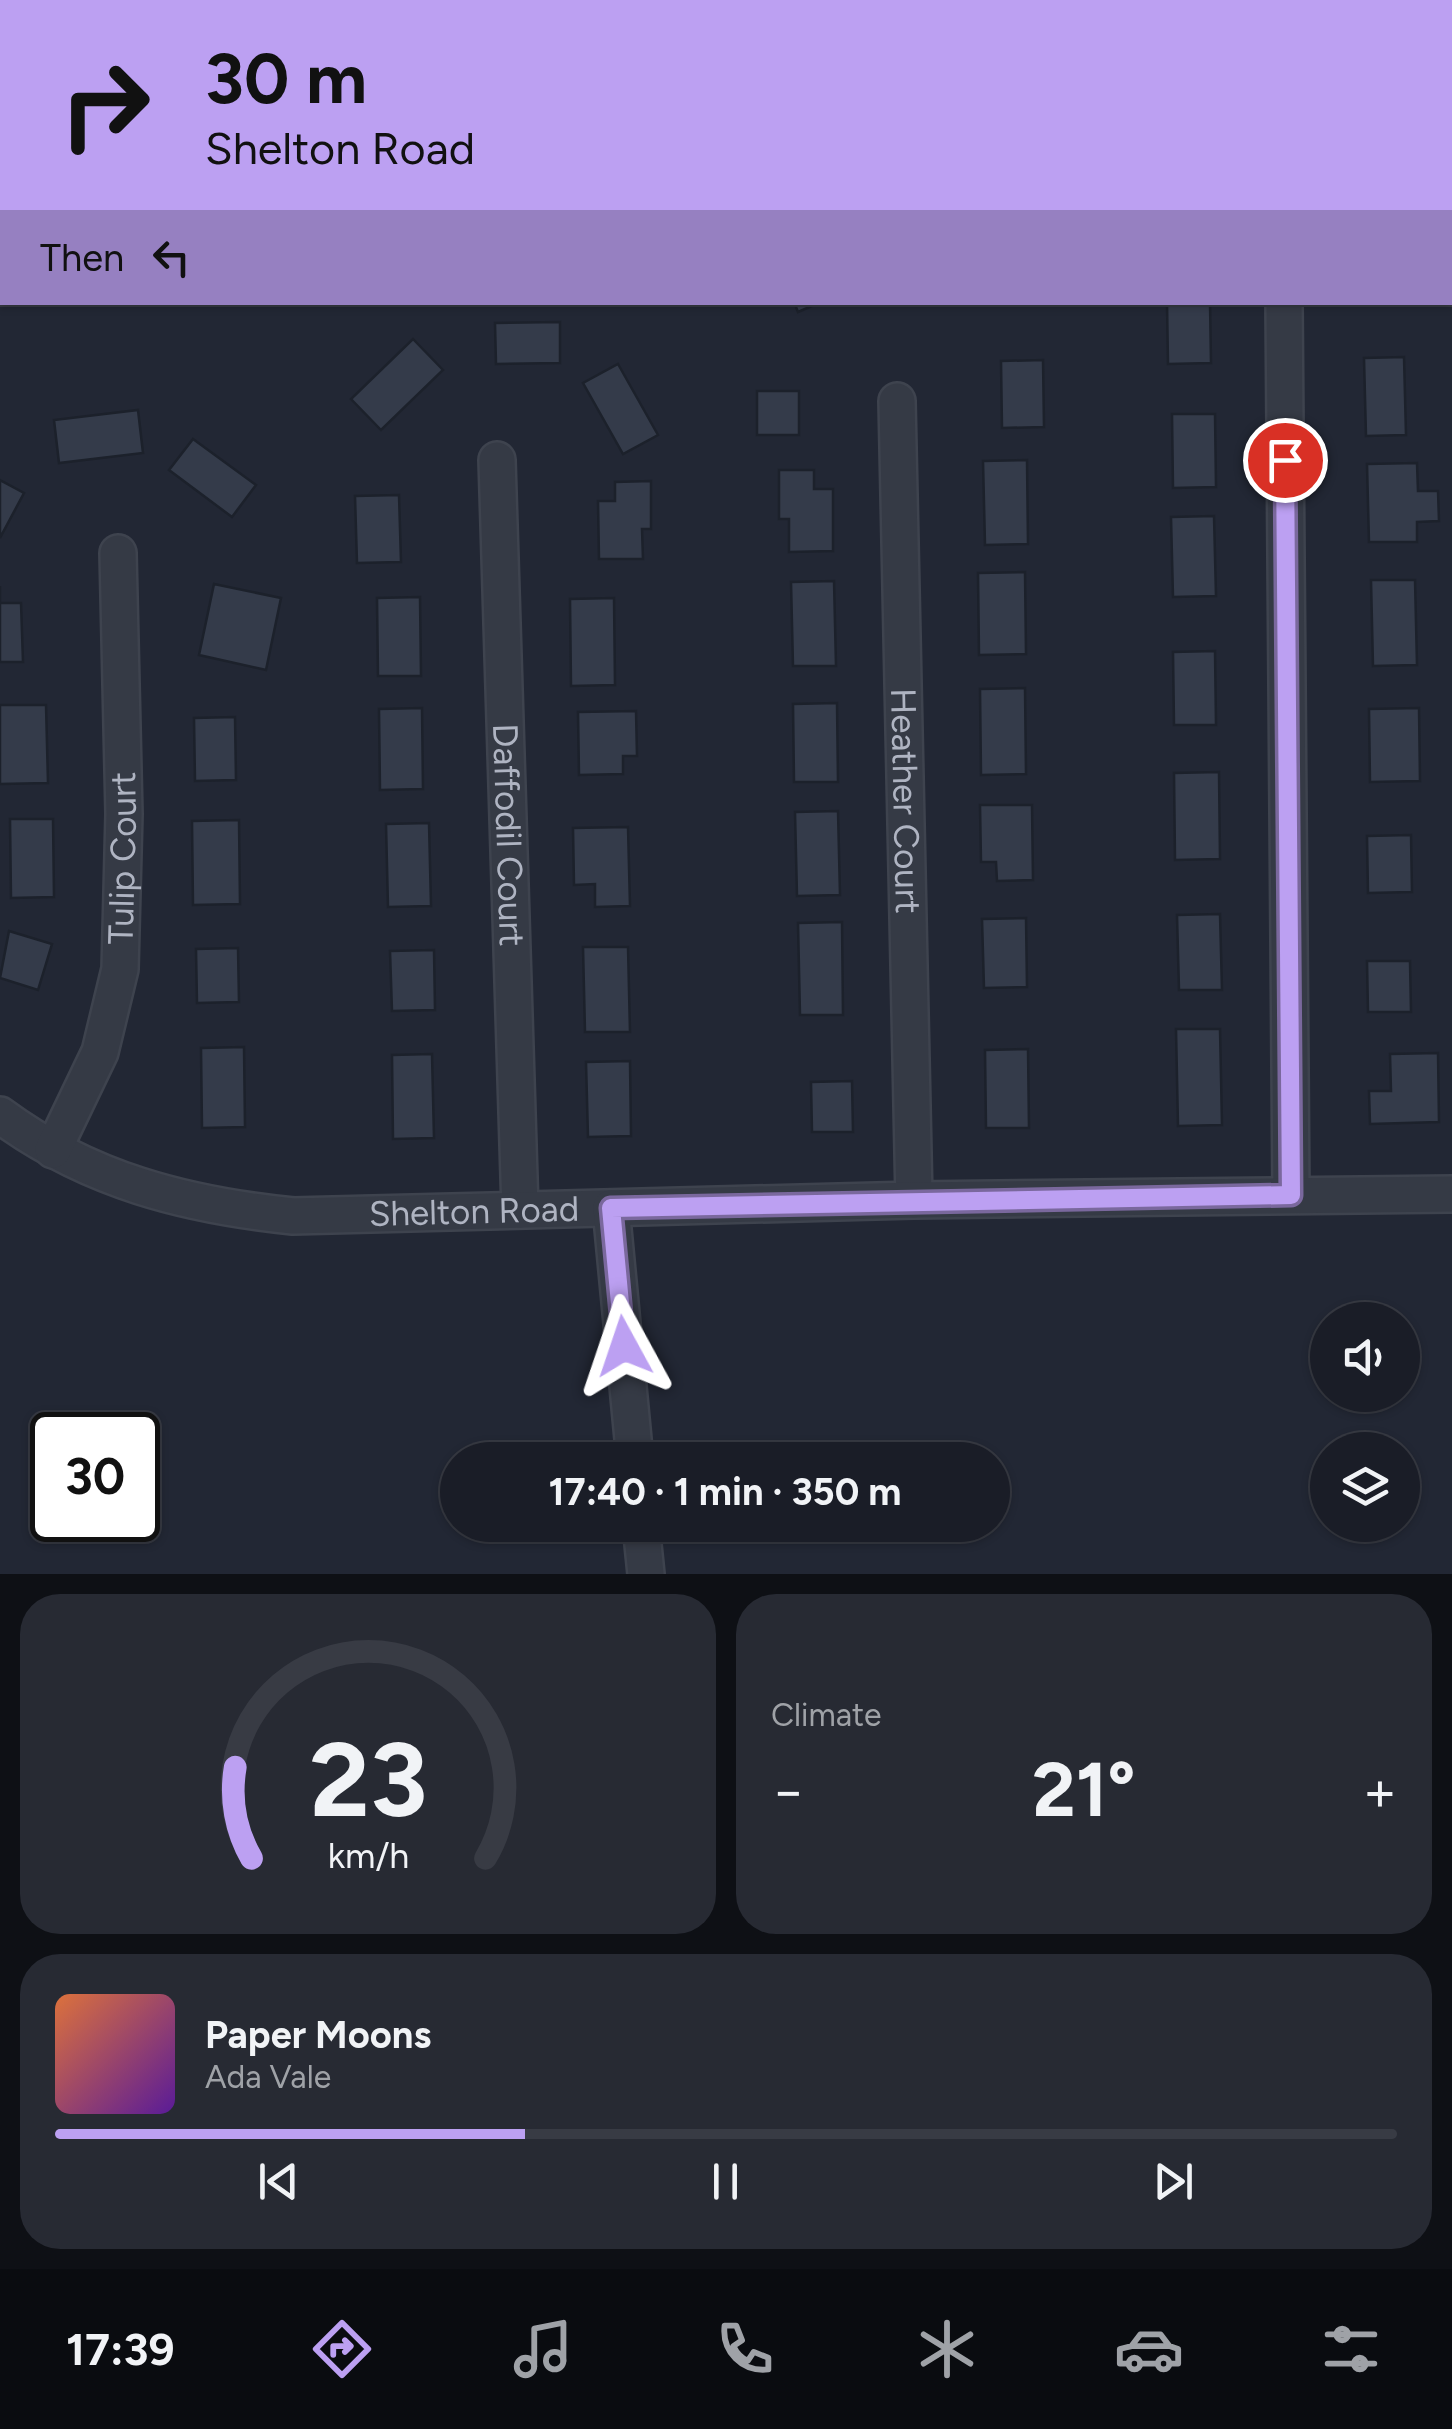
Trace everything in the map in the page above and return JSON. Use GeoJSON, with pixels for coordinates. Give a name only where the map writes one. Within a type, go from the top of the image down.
{"type":"FeatureCollection","features":[{"type":"Feature","properties":{"kind":"street"},"geometry":{"type":"LineString","coordinates":[[1284,305],[1291,1195]]}},
{"type":"Feature","properties":{"kind":"street","name":"Heather Court"},"geometry":{"type":"LineString","coordinates":[[897,401],[914,1200]]}},
{"type":"Feature","properties":{"kind":"street","name":"Daffodil Court"},"geometry":{"type":"LineString","coordinates":[[497,460],[520,1210]]}},
{"type":"Feature","properties":{"kind":"street","name":"Tulip Court"},"geometry":{"type":"LineString","coordinates":[[52,1150],[100,1052],[120,969],[124,814],[118,554]]}},
{"type":"Feature","properties":{"kind":"street","name":"Shelton Road"},"geometry":{"type":"LineString","coordinates":[[0,1115],[52,1150],[142,1190],[260,1213],[348,1217],[914,1200],[1452,1194]]}},
{"type":"Feature","properties":{"kind":"street"},"geometry":{"type":"LineString","coordinates":[[611,1208],[633,1442]]}},
{"type":"Feature","properties":{"kind":"street"},"geometry":{"type":"LineString","coordinates":[[643,1542],[646,1574]]}},
{"type":"Feature","properties":{"kind":"building"},"geometry":{"type":"Polygon","coordinates":[[[795,305],[814,305],[798,312],[795,305]]]}},
{"type":"Feature","properties":{"kind":"building"},"geometry":{"type":"Polygon","coordinates":[[[1167,305],[1210,305],[1211,363],[1168,364],[1167,305]]]}},
{"type":"Feature","properties":{"kind":"building"},"geometry":{"type":"Polygon","coordinates":[[[560,322],[560,363],[496,364],[495,323],[560,322]]]}},
{"type":"Feature","properties":{"kind":"building"},"geometry":{"type":"Polygon","coordinates":[[[413,339],[443,370],[381,430],[351,399],[413,339]]]}},
{"type":"Feature","properties":{"kind":"building"},"geometry":{"type":"Polygon","coordinates":[[[1404,357],[1406,435],[1366,436],[1364,358],[1404,357]]]}},
{"type":"Feature","properties":{"kind":"building"},"geometry":{"type":"Polygon","coordinates":[[[1043,360],[1044,427],[1002,428],[1001,361],[1043,360]]]}},
{"type":"Feature","properties":{"kind":"building"},"geometry":{"type":"Polygon","coordinates":[[[618,364],[658,435],[623,454],[583,383],[618,364]]]}},
{"type":"Feature","properties":{"kind":"building"},"geometry":{"type":"Polygon","coordinates":[[[757,391],[799,391],[799,435],[757,435],[757,391]]]}},
{"type":"Feature","properties":{"kind":"building"},"geometry":{"type":"Polygon","coordinates":[[[138,410],[143,453],[59,463],[54,420],[138,410]]]}},
{"type":"Feature","properties":{"kind":"building"},"geometry":{"type":"Polygon","coordinates":[[[1172,414],[1215,414],[1216,487],[1173,488],[1172,414]]]}},
{"type":"Feature","properties":{"kind":"building"},"geometry":{"type":"Polygon","coordinates":[[[193,439],[256,485],[232,517],[169,470],[193,439]]]}},
{"type":"Feature","properties":{"kind":"building"},"geometry":{"type":"Polygon","coordinates":[[[1027,460],[1028,544],[985,545],[983,461],[1027,460]]]}},
{"type":"Feature","properties":{"kind":"building"},"geometry":{"type":"Polygon","coordinates":[[[1417,463],[1418,491],[1438,491],[1439,521],[1417,522],[1417,542],[1369,542],[1367,464],[1417,463]]]}},
{"type":"Feature","properties":{"kind":"building"},"geometry":{"type":"Polygon","coordinates":[[[779,470],[814,470],[814,489],[833,489],[833,551],[789,552],[789,519],[779,519],[779,470]]]}},
{"type":"Feature","properties":{"kind":"building"},"geometry":{"type":"Polygon","coordinates":[[[0,480],[24,493],[0,538],[0,480]]]}},
{"type":"Feature","properties":{"kind":"building"},"geometry":{"type":"Polygon","coordinates":[[[651,481],[651,529],[642,529],[643,559],[599,559],[598,501],[615,501],[615,482],[651,481]]]}},
{"type":"Feature","properties":{"kind":"building"},"geometry":{"type":"Polygon","coordinates":[[[399,495],[401,562],[357,563],[355,496],[399,495]]]}},
{"type":"Feature","properties":{"kind":"building"},"geometry":{"type":"Polygon","coordinates":[[[1214,516],[1216,596],[1173,597],[1171,517],[1214,516]]]}},
{"type":"Feature","properties":{"kind":"building"},"geometry":{"type":"Polygon","coordinates":[[[1025,572],[1026,654],[979,655],[978,573],[1025,572]]]}},
{"type":"Feature","properties":{"kind":"building"},"geometry":{"type":"Polygon","coordinates":[[[1371,580],[1415,580],[1417,665],[1373,666],[1371,580]]]}},
{"type":"Feature","properties":{"kind":"building"},"geometry":{"type":"Polygon","coordinates":[[[834,581],[836,666],[793,666],[791,582],[834,581]]]}},
{"type":"Feature","properties":{"kind":"building"},"geometry":{"type":"Polygon","coordinates":[[[214,584],[281,598],[266,670],[199,655],[214,584]]]}},
{"type":"Feature","properties":{"kind":"building"},"geometry":{"type":"Polygon","coordinates":[[[420,597],[421,676],[378,676],[377,598],[420,597]]]}},
{"type":"Feature","properties":{"kind":"building"},"geometry":{"type":"Polygon","coordinates":[[[614,598],[615,685],[571,686],[570,599],[614,598]]]}},
{"type":"Feature","properties":{"kind":"building"},"geometry":{"type":"Polygon","coordinates":[[[0,603],[21,603],[23,662],[0,662],[0,603]]]}},
{"type":"Feature","properties":{"kind":"building"},"geometry":{"type":"Polygon","coordinates":[[[1215,651],[1216,725],[1174,725],[1173,652],[1215,651]]]}},
{"type":"Feature","properties":{"kind":"building"},"geometry":{"type":"Polygon","coordinates":[[[1025,688],[1026,774],[981,775],[980,689],[1025,688]]]}},
{"type":"Feature","properties":{"kind":"building"},"geometry":{"type":"Polygon","coordinates":[[[837,703],[838,782],[794,782],[793,704],[837,703]]]}},
{"type":"Feature","properties":{"kind":"building"},"geometry":{"type":"Polygon","coordinates":[[[0,705],[46,705],[48,783],[0,784],[0,705]]]}},
{"type":"Feature","properties":{"kind":"building"},"geometry":{"type":"Polygon","coordinates":[[[422,708],[423,789],[380,790],[379,709],[422,708]]]}},
{"type":"Feature","properties":{"kind":"building"},"geometry":{"type":"Polygon","coordinates":[[[1419,708],[1420,781],[1370,782],[1369,709],[1419,708]]]}},
{"type":"Feature","properties":{"kind":"building"},"geometry":{"type":"Polygon","coordinates":[[[636,711],[637,756],[623,756],[623,774],[579,775],[578,712],[636,711]]]}},
{"type":"Feature","properties":{"kind":"building"},"geometry":{"type":"Polygon","coordinates":[[[235,717],[236,780],[195,781],[194,718],[235,717]]]}},
{"type":"Feature","properties":{"kind":"building"},"geometry":{"type":"Polygon","coordinates":[[[1219,772],[1220,859],[1175,860],[1174,773],[1219,772]]]}},
{"type":"Feature","properties":{"kind":"building"},"geometry":{"type":"Polygon","coordinates":[[[980,805],[1032,805],[1033,880],[997,881],[996,862],[981,862],[980,805]]]}},
{"type":"Feature","properties":{"kind":"building"},"geometry":{"type":"Polygon","coordinates":[[[838,811],[840,895],[797,896],[795,812],[838,811]]]}},
{"type":"Feature","properties":{"kind":"building"},"geometry":{"type":"Polygon","coordinates":[[[10,819],[53,819],[54,897],[11,898],[10,819]]]}},
{"type":"Feature","properties":{"kind":"building"},"geometry":{"type":"Polygon","coordinates":[[[239,820],[240,904],[193,905],[192,821],[239,820]]]}},
{"type":"Feature","properties":{"kind":"building"},"geometry":{"type":"Polygon","coordinates":[[[429,823],[431,906],[388,907],[386,824],[429,823]]]}},
{"type":"Feature","properties":{"kind":"building"},"geometry":{"type":"Polygon","coordinates":[[[628,827],[630,906],[595,907],[595,884],[574,885],[573,828],[628,827]]]}},
{"type":"Feature","properties":{"kind":"building"},"geometry":{"type":"Polygon","coordinates":[[[1411,835],[1412,892],[1368,893],[1367,836],[1411,835]]]}},
{"type":"Feature","properties":{"kind":"building"},"geometry":{"type":"Polygon","coordinates":[[[1220,914],[1222,990],[1179,990],[1177,915],[1220,914]]]}},
{"type":"Feature","properties":{"kind":"building"},"geometry":{"type":"Polygon","coordinates":[[[1026,918],[1027,987],[984,988],[982,919],[1026,918]]]}},
{"type":"Feature","properties":{"kind":"building"},"geometry":{"type":"Polygon","coordinates":[[[842,922],[843,1015],[800,1015],[798,923],[842,922]]]}},
{"type":"Feature","properties":{"kind":"building"},"geometry":{"type":"Polygon","coordinates":[[[9,931],[52,944],[38,990],[0,978],[9,931]]]}},
{"type":"Feature","properties":{"kind":"building"},"geometry":{"type":"Polygon","coordinates":[[[583,947],[628,947],[630,1032],[585,1032],[583,947]]]}},
{"type":"Feature","properties":{"kind":"building"},"geometry":{"type":"Polygon","coordinates":[[[238,948],[239,1002],[197,1003],[196,949],[238,948]]]}},
{"type":"Feature","properties":{"kind":"building"},"geometry":{"type":"Polygon","coordinates":[[[434,950],[435,1010],[392,1011],[390,951],[434,950]]]}},
{"type":"Feature","properties":{"kind":"building"},"geometry":{"type":"Polygon","coordinates":[[[1367,961],[1410,961],[1411,1012],[1368,1012],[1367,961]]]}},
{"type":"Feature","properties":{"kind":"building"},"geometry":{"type":"Polygon","coordinates":[[[1176,1029],[1220,1029],[1222,1125],[1178,1126],[1176,1029]]]}},
{"type":"Feature","properties":{"kind":"building"},"geometry":{"type":"Polygon","coordinates":[[[244,1047],[245,1127],[202,1128],[201,1048],[244,1047]]]}},
{"type":"Feature","properties":{"kind":"building"},"geometry":{"type":"Polygon","coordinates":[[[1028,1049],[1029,1128],[986,1128],[985,1050],[1028,1049]]]}},
{"type":"Feature","properties":{"kind":"building"},"geometry":{"type":"Polygon","coordinates":[[[1438,1053],[1439,1122],[1370,1124],[1369,1091],[1391,1091],[1390,1054],[1438,1053]]]}},
{"type":"Feature","properties":{"kind":"building"},"geometry":{"type":"Polygon","coordinates":[[[432,1054],[434,1138],[393,1139],[392,1055],[432,1054]]]}},
{"type":"Feature","properties":{"kind":"building"},"geometry":{"type":"Polygon","coordinates":[[[630,1061],[631,1136],[588,1137],[586,1062],[630,1061]]]}},
{"type":"Feature","properties":{"kind":"building"},"geometry":{"type":"Polygon","coordinates":[[[852,1081],[853,1132],[812,1132],[811,1082],[852,1081]]]}},
{"type":"Feature","properties":{"kind":"route"},"geometry":{"type":"LineString","coordinates":[[624,1346],[611,1208],[1291,1195],[1285,460]]}}]}
